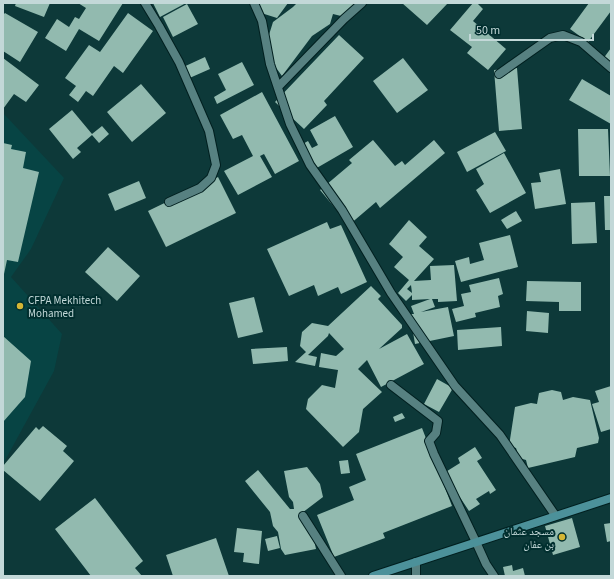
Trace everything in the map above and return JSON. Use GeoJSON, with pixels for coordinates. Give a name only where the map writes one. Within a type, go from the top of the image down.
{"type":"FeatureCollection","features":[{"type":"Feature","properties":{"kind":"main road"},"geometry":{"type":"LineString","coordinates":[[373,576],[555,515],[611,498]]}},
{"type":"Feature","properties":{"kind":"street"},"geometry":{"type":"LineString","coordinates":[[145,3],[182,69],[209,131],[216,165],[211,178],[200,188],[169,202]]}},
{"type":"Feature","properties":{"kind":"street"},"geometry":{"type":"LineString","coordinates":[[254,3],[262,21],[270,64],[290,124],[310,165],[342,210],[391,293],[455,386],[500,435],[555,515]]}},
{"type":"Feature","properties":{"kind":"street"},"geometry":{"type":"LineString","coordinates":[[278,87],[344,19],[362,3]]}},
{"type":"Feature","properties":{"kind":"street"},"geometry":{"type":"LineString","coordinates":[[499,74],[550,38],[563,35],[581,42],[611,68]]}},
{"type":"Feature","properties":{"kind":"street"},"geometry":{"type":"LineString","coordinates":[[391,385],[438,421],[436,433],[429,441],[486,564],[494,576]]}},
{"type":"Feature","properties":{"kind":"street"},"geometry":{"type":"LineString","coordinates":[[302,516],[341,576]]}},
{"type":"Feature","properties":{"kind":"street"},"geometry":{"type":"LineString","coordinates":[[416,562],[416,576]]}},
{"type":"Feature","properties":{"kind":"shaded area","name":"CFPA Mekhitech Mohamed"},"geometry":{"type":"Polygon","coordinates":[[[3,113],[64,178],[31,249],[11,277],[62,334],[54,371],[3,464],[3,113]]]}},
{"type":"Feature","properties":{"kind":"building"},"geometry":{"type":"Polygon","coordinates":[[[16,3],[50,3],[44,17],[15,6],[16,3]]]}},
{"type":"Feature","properties":{"kind":"building"},"geometry":{"type":"Polygon","coordinates":[[[78,3],[123,3],[99,41],[79,29],[66,51],[45,38],[57,19],[69,27],[75,17],[79,19],[86,8],[78,3]]]}},
{"type":"Feature","properties":{"kind":"building"},"geometry":{"type":"Polygon","coordinates":[[[153,3],[186,3],[160,17],[153,3]]]}},
{"type":"Feature","properties":{"kind":"building"},"geometry":{"type":"Polygon","coordinates":[[[251,3],[288,3],[277,18],[258,12],[251,3]]]}},
{"type":"Feature","properties":{"kind":"building"},"geometry":{"type":"Polygon","coordinates":[[[297,3],[360,3],[341,16],[333,14],[330,24],[312,36],[282,76],[264,51],[273,22],[297,3]]]}},
{"type":"Feature","properties":{"kind":"building"},"geometry":{"type":"Polygon","coordinates":[[[402,3],[448,3],[427,25],[402,3]]]}},
{"type":"Feature","properties":{"kind":"building"},"geometry":{"type":"Polygon","coordinates":[[[473,3],[477,3],[483,9],[473,21],[506,49],[488,70],[467,53],[472,47],[450,30],[473,3]]]}},
{"type":"Feature","properties":{"kind":"building"},"geometry":{"type":"Polygon","coordinates":[[[589,3],[611,3],[611,11],[588,42],[570,29],[589,3]]]}},
{"type":"Feature","properties":{"kind":"building"},"geometry":{"type":"Polygon","coordinates":[[[187,4],[198,24],[173,37],[163,17],[187,4]]]}},
{"type":"Feature","properties":{"kind":"building"},"geometry":{"type":"Polygon","coordinates":[[[5,13],[38,32],[20,62],[3,51],[3,15],[5,13]]]}},
{"type":"Feature","properties":{"kind":"building"},"geometry":{"type":"Polygon","coordinates":[[[128,13],[153,31],[123,73],[114,66],[93,96],[86,91],[78,102],[69,95],[76,86],[65,78],[89,45],[100,52],[128,13]]]}},
{"type":"Feature","properties":{"kind":"building"},"geometry":{"type":"Polygon","coordinates":[[[339,35],[364,58],[324,101],[327,105],[304,129],[275,102],[339,35]]]}},
{"type":"Feature","properties":{"kind":"building"},"geometry":{"type":"Polygon","coordinates":[[[611,48],[611,64],[603,59],[611,48]]]}},
{"type":"Feature","properties":{"kind":"building"},"geometry":{"type":"Polygon","coordinates":[[[205,57],[210,69],[185,80],[179,69],[205,57]]]}},
{"type":"Feature","properties":{"kind":"building"},"geometry":{"type":"Polygon","coordinates":[[[3,58],[39,85],[26,102],[14,94],[3,109],[3,58]]]}},
{"type":"Feature","properties":{"kind":"building"},"geometry":{"type":"Polygon","coordinates":[[[403,58],[428,90],[397,113],[373,81],[403,58]]]}},
{"type":"Feature","properties":{"kind":"building"},"geometry":{"type":"Polygon","coordinates":[[[242,62],[254,85],[217,104],[214,97],[226,90],[218,74],[242,62]]]}},
{"type":"Feature","properties":{"kind":"building"},"geometry":{"type":"Polygon","coordinates":[[[517,68],[522,129],[499,131],[494,70],[517,68]]]}},
{"type":"Feature","properties":{"kind":"building"},"geometry":{"type":"Polygon","coordinates":[[[582,79],[611,96],[611,124],[569,100],[582,79]]]}},
{"type":"Feature","properties":{"kind":"building"},"geometry":{"type":"Polygon","coordinates":[[[141,84],[166,113],[132,142],[107,112],[141,84]]]}},
{"type":"Feature","properties":{"kind":"building"},"geometry":{"type":"Polygon","coordinates":[[[262,92],[299,161],[275,174],[264,154],[260,156],[272,177],[238,195],[224,171],[253,156],[242,135],[233,139],[220,115],[262,92]]]}},
{"type":"Feature","properties":{"kind":"building"},"geometry":{"type":"Polygon","coordinates":[[[72,110],[92,134],[102,126],[109,134],[99,143],[92,135],[77,148],[81,152],[73,159],[49,129],[72,110]]]}},
{"type":"Feature","properties":{"kind":"building"},"geometry":{"type":"Polygon","coordinates":[[[335,116],[353,147],[315,169],[301,145],[308,141],[312,148],[318,145],[310,130],[335,116]]]}},
{"type":"Feature","properties":{"kind":"building"},"geometry":{"type":"Polygon","coordinates":[[[578,129],[608,129],[610,176],[579,176],[578,129]]]}},
{"type":"Feature","properties":{"kind":"building"},"geometry":{"type":"Polygon","coordinates":[[[495,132],[506,151],[467,172],[457,152],[495,132]]]}},
{"type":"Feature","properties":{"kind":"building"},"geometry":{"type":"Polygon","coordinates":[[[373,140],[395,166],[402,161],[405,165],[434,140],[445,153],[380,208],[376,202],[349,225],[320,190],[352,163],[349,160],[373,140]]]}},
{"type":"Feature","properties":{"kind":"building"},"geometry":{"type":"Polygon","coordinates":[[[3,143],[12,145],[11,149],[26,152],[23,168],[39,172],[18,262],[7,260],[4,274],[3,143]]]}},
{"type":"Feature","properties":{"kind":"building"},"geometry":{"type":"Polygon","coordinates":[[[504,153],[526,193],[490,213],[476,190],[484,184],[476,169],[504,153]]]}},
{"type":"Feature","properties":{"kind":"building"},"geometry":{"type":"Polygon","coordinates":[[[560,169],[566,204],[535,209],[531,183],[541,182],[539,173],[560,169]]]}},
{"type":"Feature","properties":{"kind":"building"},"geometry":{"type":"Polygon","coordinates":[[[218,177],[236,213],[166,247],[148,211],[218,177]]]}},
{"type":"Feature","properties":{"kind":"building"},"geometry":{"type":"Polygon","coordinates":[[[139,181],[146,198],[115,211],[108,194],[139,181]]]}},
{"type":"Feature","properties":{"kind":"building"},"geometry":{"type":"Polygon","coordinates":[[[604,196],[611,196],[611,230],[605,230],[604,196]]]}},
{"type":"Feature","properties":{"kind":"building"},"geometry":{"type":"Polygon","coordinates":[[[595,202],[597,243],[572,244],[571,203],[595,202]]]}},
{"type":"Feature","properties":{"kind":"building"},"geometry":{"type":"Polygon","coordinates":[[[516,211],[522,221],[507,229],[501,220],[516,211]]]}},
{"type":"Feature","properties":{"kind":"building"},"geometry":{"type":"Polygon","coordinates":[[[409,220],[427,237],[419,246],[434,259],[414,281],[431,280],[430,266],[454,265],[457,301],[438,302],[438,299],[432,299],[435,307],[421,312],[448,307],[454,336],[415,344],[410,314],[414,314],[411,306],[430,299],[412,300],[412,295],[406,301],[398,293],[409,280],[394,267],[403,257],[389,244],[409,220]],[[411,285],[407,289],[412,293],[411,285]]]}},
{"type":"Feature","properties":{"kind":"building"},"geometry":{"type":"Polygon","coordinates":[[[327,222],[330,229],[341,225],[367,282],[341,294],[338,287],[318,296],[314,285],[289,296],[267,249],[327,222]]]}},
{"type":"Feature","properties":{"kind":"building"},"geometry":{"type":"Polygon","coordinates":[[[510,235],[518,267],[461,282],[455,261],[469,257],[470,264],[484,260],[479,243],[510,235]]]}},
{"type":"Feature","properties":{"kind":"building"},"geometry":{"type":"Polygon","coordinates":[[[108,247],[140,276],[117,301],[85,272],[108,247]]]}},
{"type":"Feature","properties":{"kind":"building"},"geometry":{"type":"Polygon","coordinates":[[[499,278],[503,294],[498,296],[500,307],[475,313],[476,317],[456,322],[452,309],[464,306],[461,294],[471,292],[469,285],[499,278]]]}},
{"type":"Feature","properties":{"kind":"building"},"geometry":{"type":"Polygon","coordinates":[[[527,281],[581,282],[581,311],[559,311],[559,302],[526,301],[527,281]]]}},
{"type":"Feature","properties":{"kind":"building"},"geometry":{"type":"Polygon","coordinates":[[[371,286],[381,296],[378,299],[402,325],[402,328],[379,349],[407,334],[424,364],[381,387],[367,360],[358,369],[382,392],[363,409],[359,432],[343,447],[306,409],[308,399],[322,385],[335,388],[338,370],[319,367],[321,353],[336,356],[344,349],[329,333],[328,336],[308,355],[317,357],[315,366],[295,362],[306,352],[300,346],[302,332],[312,323],[328,326],[371,286]]]}},
{"type":"Feature","properties":{"kind":"building"},"geometry":{"type":"Polygon","coordinates":[[[254,297],[263,332],[238,338],[229,303],[254,297]]]}},
{"type":"Feature","properties":{"kind":"building"},"geometry":{"type":"Polygon","coordinates":[[[527,311],[549,313],[548,333],[526,331],[527,311]]]}},
{"type":"Feature","properties":{"kind":"building"},"geometry":{"type":"Polygon","coordinates":[[[501,327],[502,346],[458,350],[457,330],[501,327]]]}},
{"type":"Feature","properties":{"kind":"building"},"geometry":{"type":"Polygon","coordinates":[[[3,336],[31,361],[25,397],[3,422],[3,336]]]}},
{"type":"Feature","properties":{"kind":"building"},"geometry":{"type":"Polygon","coordinates":[[[287,347],[288,361],[253,364],[251,349],[287,347]]]}},
{"type":"Feature","properties":{"kind":"building"},"geometry":{"type":"Polygon","coordinates":[[[437,379],[453,388],[439,412],[424,404],[437,379]]]}},
{"type":"Feature","properties":{"kind":"building"},"geometry":{"type":"Polygon","coordinates":[[[611,386],[611,429],[601,432],[592,404],[599,402],[595,391],[611,386]]]}},
{"type":"Feature","properties":{"kind":"building"},"geometry":{"type":"Polygon","coordinates":[[[552,390],[561,392],[563,400],[573,397],[590,400],[599,438],[598,443],[577,448],[575,457],[528,468],[526,460],[519,458],[516,448],[509,446],[515,407],[531,403],[537,404],[539,393],[552,390]]]}},
{"type":"Feature","properties":{"kind":"building"},"geometry":{"type":"Polygon","coordinates":[[[402,413],[405,418],[395,422],[393,417],[402,413]]]}},
{"type":"Feature","properties":{"kind":"building"},"geometry":{"type":"Polygon","coordinates":[[[43,426],[67,446],[63,451],[74,461],[40,501],[3,470],[3,466],[36,427],[39,430],[43,426]]]}},
{"type":"Feature","properties":{"kind":"building"},"geometry":{"type":"Polygon","coordinates":[[[422,428],[452,506],[383,533],[385,538],[334,557],[317,515],[354,500],[349,487],[366,480],[356,454],[422,428]]]}},
{"type":"Feature","properties":{"kind":"building"},"geometry":{"type":"Polygon","coordinates":[[[475,447],[482,458],[477,461],[496,490],[490,494],[489,491],[476,499],[480,504],[469,511],[444,473],[460,463],[458,458],[475,447]]]}},
{"type":"Feature","properties":{"kind":"building"},"geometry":{"type":"Polygon","coordinates":[[[348,460],[350,473],[341,474],[339,461],[348,460]]]}},
{"type":"Feature","properties":{"kind":"building"},"geometry":{"type":"Polygon","coordinates":[[[307,467],[320,484],[323,497],[298,516],[313,535],[316,549],[285,555],[281,549],[278,532],[273,526],[270,512],[245,481],[258,470],[290,509],[294,509],[293,502],[289,497],[284,471],[307,467]]]}},
{"type":"Feature","properties":{"kind":"building"},"geometry":{"type":"Polygon","coordinates":[[[95,498],[143,561],[135,568],[142,576],[91,576],[55,529],[95,498]]]}},
{"type":"Feature","properties":{"kind":"building","name":"مسجد عثمان بن عفان"},"geometry":{"type":"Polygon","coordinates":[[[572,518],[580,547],[553,555],[545,526],[572,518]]]}},
{"type":"Feature","properties":{"kind":"building"},"geometry":{"type":"Polygon","coordinates":[[[611,523],[611,541],[607,542],[604,524],[611,523]]]}},
{"type":"Feature","properties":{"kind":"building"},"geometry":{"type":"Polygon","coordinates":[[[237,528],[262,531],[259,564],[243,562],[244,553],[234,552],[237,528]]]}},
{"type":"Feature","properties":{"kind":"building"},"geometry":{"type":"Polygon","coordinates":[[[277,536],[280,548],[268,551],[265,539],[277,536]]]}},
{"type":"Feature","properties":{"kind":"building"},"geometry":{"type":"Polygon","coordinates":[[[216,538],[229,576],[173,576],[166,555],[216,538]]]}},
{"type":"Feature","properties":{"kind":"building"},"geometry":{"type":"Polygon","coordinates":[[[512,565],[513,571],[523,568],[525,576],[505,576],[503,567],[512,565]]]}},
{"type":"Feature","properties":{"kind":"place","name":"CFPA Mekhitech Mohamed"},"geometry":{"type":"Point","coordinates":[20,306]}},
{"type":"Feature","properties":{"kind":"place","name":"مسجد عثمان بن عفان"},"geometry":{"type":"Point","coordinates":[562,537]}}]}
